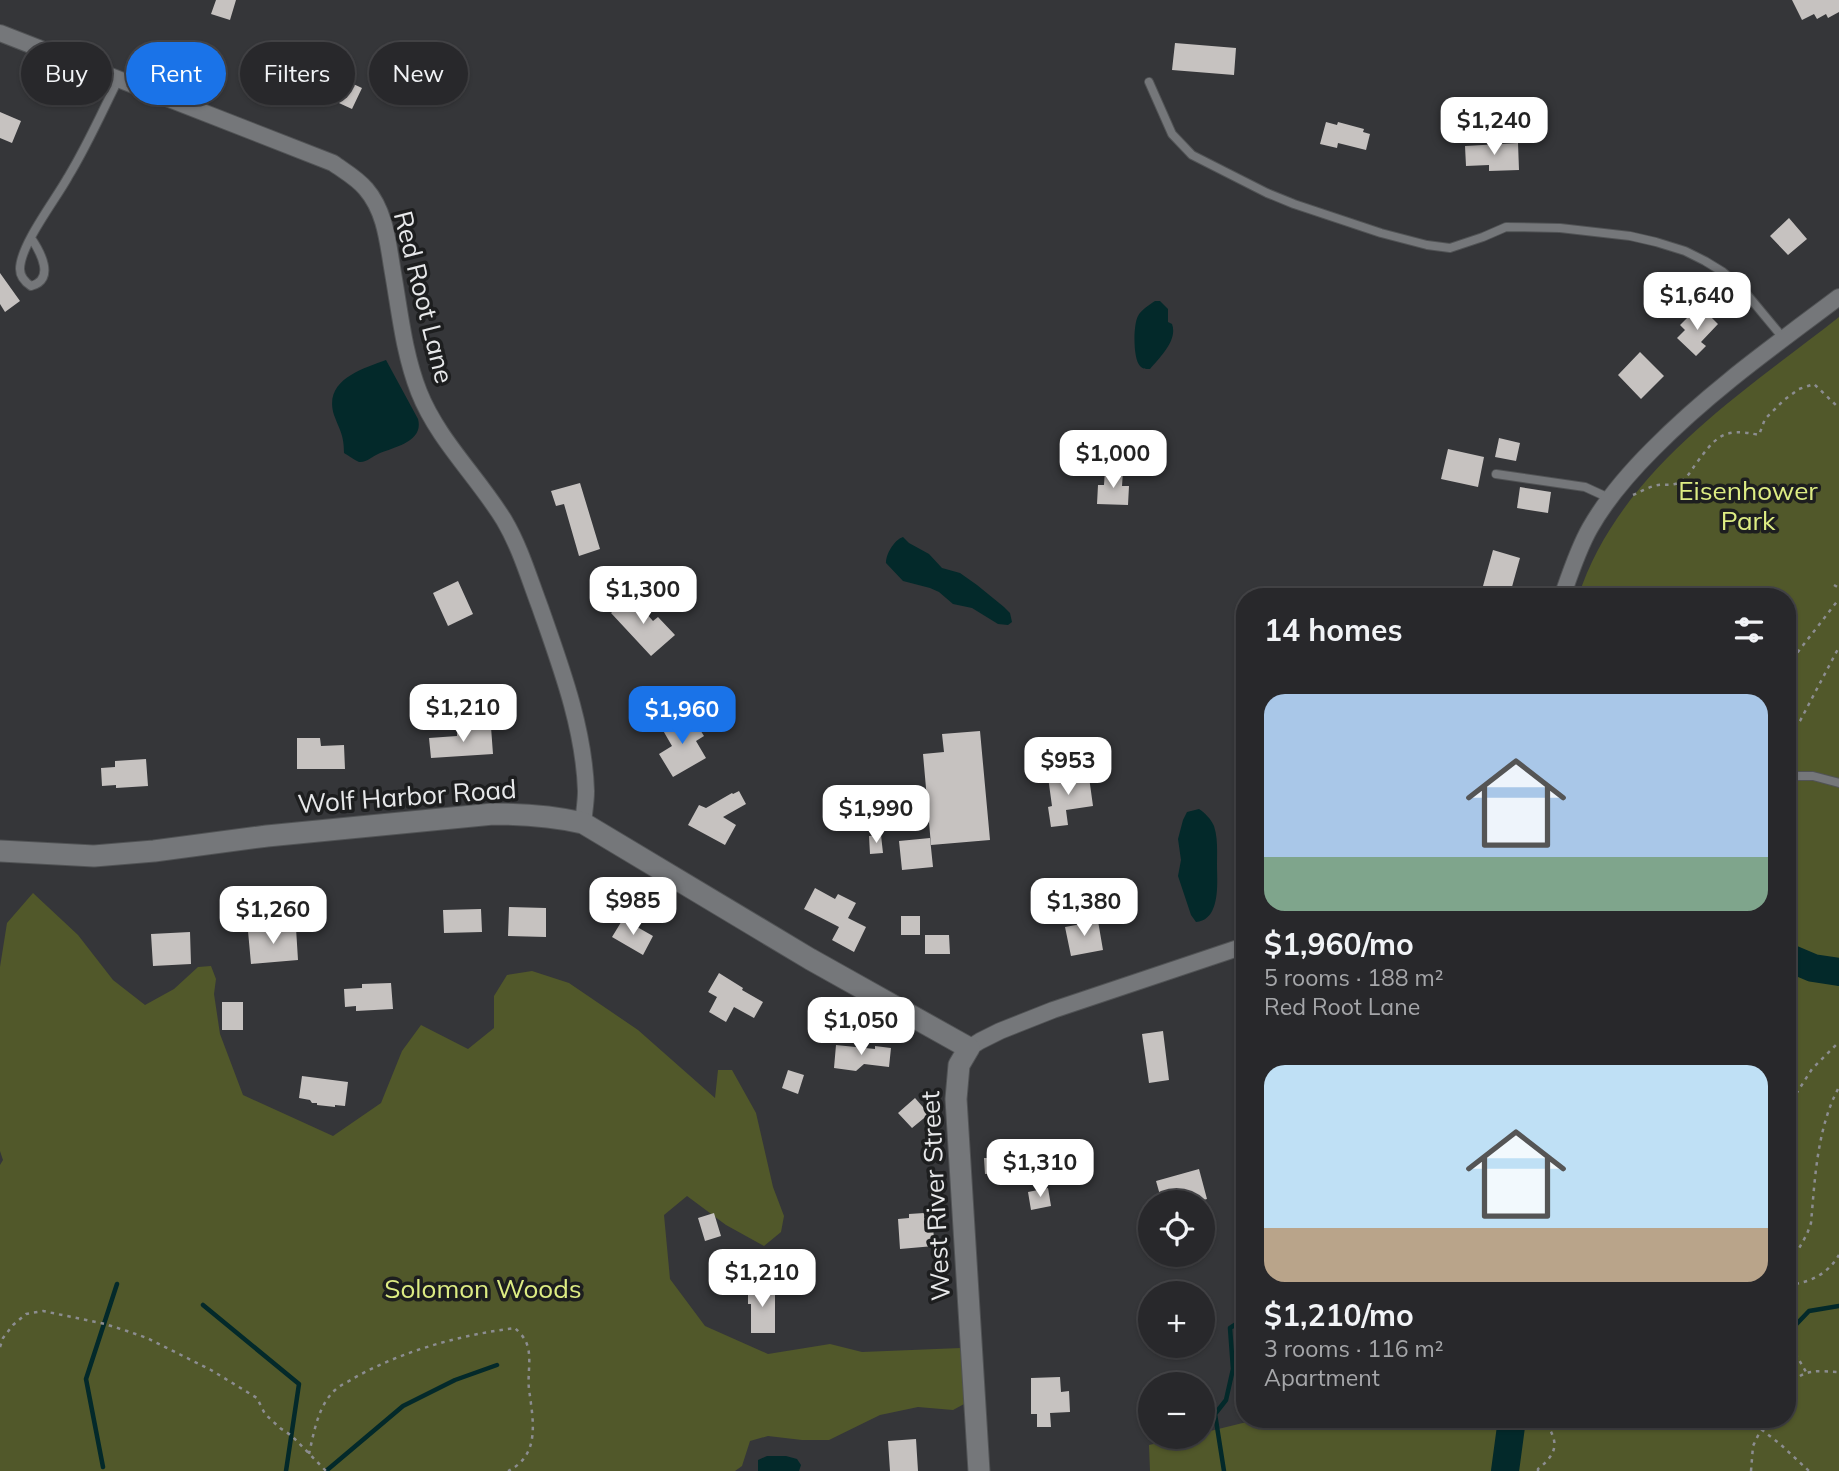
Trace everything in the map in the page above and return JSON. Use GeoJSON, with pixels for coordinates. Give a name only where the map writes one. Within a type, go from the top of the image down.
{"type":"FeatureCollection","features":[{"type":"Feature","properties":{"kind":"street","name":"Red Root Lane"},"geometry":{"type":"LineString","coordinates":[[0,33],[332,163],[350,174],[366,189],[377,206],[385,227],[404,337],[420,394],[435,423],[515,539],[561,666],[584,770],[586,794],[583,823]]}},
{"type":"Feature","properties":{"kind":"street"},"geometry":{"type":"LineString","coordinates":[[1566,588],[1590,528],[1609,498],[1648,453],[1725,383],[1839,297]]}},
{"type":"Feature","properties":{"kind":"street","name":"Wolf Harbor Road"},"geometry":{"type":"LineString","coordinates":[[0,852],[94,856],[493,814],[546,816],[583,823],[810,959],[945,1037],[969,1048]]}},
{"type":"Feature","properties":{"kind":"street"},"geometry":{"type":"LineString","coordinates":[[969,1048],[1000,1031],[1053,1010],[1236,949]]}},
{"type":"Feature","properties":{"kind":"street","name":"West River Street"},"geometry":{"type":"LineString","coordinates":[[969,1048],[958,1065],[956,1099],[979,1471]]}},
{"type":"Feature","properties":{"kind":"lane"},"geometry":{"type":"LineString","coordinates":[[32,238],[41,253],[45,272],[43,280],[32,286],[25,281],[20,271],[22,260],[32,238],[69,176],[118,80]]}},
{"type":"Feature","properties":{"kind":"lane"},"geometry":{"type":"LineString","coordinates":[[1149,82],[1172,134],[1192,155],[1294,204],[1381,233],[1450,248],[1506,227],[1560,228],[1630,236],[1656,242],[1685,250],[1723,272],[1740,286],[1784,339]]}},
{"type":"Feature","properties":{"kind":"lane"},"geometry":{"type":"LineString","coordinates":[[1496,474],[1585,488],[1609,498]]}},
{"type":"Feature","properties":{"kind":"lane"},"geometry":{"type":"LineString","coordinates":[[1796,776],[1813,776],[1839,783]]}},
{"type":"Feature","properties":{"kind":"path"},"geometry":{"type":"LineString","coordinates":[[1609,498],[1628,497],[1656,485],[1672,486],[1684,480],[1708,448],[1720,437],[1741,431],[1759,435],[1766,419],[1798,389],[1814,384],[1839,408]]}},
{"type":"Feature","properties":{"kind":"path"},"geometry":{"type":"LineString","coordinates":[[1834,585],[1839,588]]}},
{"type":"Feature","properties":{"kind":"path"},"geometry":{"type":"LineString","coordinates":[[1796,654],[1839,599]]}},
{"type":"Feature","properties":{"kind":"path"},"geometry":{"type":"LineString","coordinates":[[1796,724],[1839,647]]}},
{"type":"Feature","properties":{"kind":"path"},"geometry":{"type":"LineString","coordinates":[[1796,1094],[1812,1069],[1839,1042]]}},
{"type":"Feature","properties":{"kind":"path"},"geometry":{"type":"LineString","coordinates":[[1796,1252],[1811,1223],[1819,1148],[1827,1110],[1839,1087]]}},
{"type":"Feature","properties":{"kind":"path"},"geometry":{"type":"LineString","coordinates":[[1796,1283],[1815,1279],[1828,1270],[1839,1255]]}},
{"type":"Feature","properties":{"kind":"path"},"geometry":{"type":"LineString","coordinates":[[0,1347],[13,1325],[26,1314],[43,1311],[105,1324],[147,1338],[211,1370],[257,1398],[265,1414],[292,1436],[326,1471]]}},
{"type":"Feature","properties":{"kind":"path"},"geometry":{"type":"LineString","coordinates":[[309,1454],[321,1410],[336,1389],[366,1372],[418,1351],[481,1332],[515,1328],[526,1341],[533,1423],[531,1444],[520,1465],[508,1471]]}},
{"type":"Feature","properties":{"kind":"path"},"geometry":{"type":"LineString","coordinates":[[1796,1352],[1806,1372]]}},
{"type":"Feature","properties":{"kind":"path"},"geometry":{"type":"LineString","coordinates":[[1796,1378],[1806,1372],[1839,1372]]}},
{"type":"Feature","properties":{"kind":"path"},"geometry":{"type":"LineString","coordinates":[[1538,1471],[1549,1460],[1555,1444],[1549,1428]]}},
{"type":"Feature","properties":{"kind":"path"},"geometry":{"type":"LineString","coordinates":[[1751,1471],[1753,1446],[1762,1429],[1810,1471]]}},
{"type":"Feature","properties":{"kind":"green space","name":"Eisenhower Park"},"geometry":{"type":"Polygon","coordinates":[[[1839,317],[1839,1471],[1150,1471],[1149,1449],[1215,1449],[1215,1430],[1236,1425],[1236,1428],[1796,1428],[1796,588],[1582,588],[1597,552],[1622,511],[1652,474],[1724,407],[1839,317]]]}},
{"type":"Feature","properties":{"kind":"green space","name":"Solomon Woods"},"geometry":{"type":"Polygon","coordinates":[[[33,893],[78,935],[113,980],[145,1005],[174,989],[198,967],[211,966],[216,979],[214,994],[220,1034],[243,1095],[333,1136],[381,1103],[402,1051],[421,1025],[468,1049],[494,1028],[494,996],[507,975],[532,971],[569,983],[638,1030],[715,1098],[718,1070],[732,1070],[756,1113],[773,1187],[784,1216],[781,1232],[764,1246],[726,1225],[687,1196],[664,1215],[670,1279],[705,1326],[768,1354],[830,1344],[862,1352],[961,1348],[966,1403],[953,1410],[918,1407],[880,1415],[829,1440],[768,1436],[750,1441],[742,1466],[735,1471],[0,1471],[0,1165],[3,1160],[0,1151],[0,967],[7,923],[33,893]]]}},
{"type":"Feature","properties":{"kind":"water"},"geometry":{"type":"Polygon","coordinates":[[[1155,301],[1160,301],[1168,309],[1168,322],[1172,324],[1173,330],[1167,348],[1150,369],[1145,369],[1140,366],[1136,357],[1136,320],[1145,308],[1155,301]]]}},
{"type":"Feature","properties":{"kind":"water"},"geometry":{"type":"Polygon","coordinates":[[[386,360],[418,419],[419,427],[413,438],[407,442],[359,462],[344,453],[332,403],[334,393],[339,385],[356,372],[386,360]]]}},
{"type":"Feature","properties":{"kind":"water"},"geometry":{"type":"Polygon","coordinates":[[[903,537],[929,554],[942,568],[960,573],[977,585],[1010,613],[1012,622],[1008,625],[998,624],[972,608],[953,604],[939,592],[903,581],[886,563],[891,548],[903,537]]]}},
{"type":"Feature","properties":{"kind":"water"},"geometry":{"type":"Polygon","coordinates":[[[1199,809],[1214,826],[1217,881],[1214,908],[1204,920],[1196,922],[1191,915],[1178,876],[1181,860],[1178,839],[1187,812],[1199,809]]]}},
{"type":"Feature","properties":{"kind":"water"},"geometry":{"type":"Polygon","coordinates":[[[767,1456],[797,1459],[801,1465],[799,1471],[758,1471],[758,1460],[767,1456]]]}},
{"type":"Feature","properties":{"kind":"building"},"geometry":{"type":"Polygon","coordinates":[[[216,0],[236,0],[230,20],[211,14],[216,0]]]}},
{"type":"Feature","properties":{"kind":"building"},"geometry":{"type":"Polygon","coordinates":[[[1792,0],[1839,0],[1839,12],[1828,18],[1826,14],[1817,19],[1814,14],[1802,20],[1792,0]]]}},
{"type":"Feature","properties":{"kind":"building"},"geometry":{"type":"Polygon","coordinates":[[[1175,43],[1236,48],[1234,75],[1172,70],[1175,43]]]}},
{"type":"Feature","properties":{"kind":"building"},"geometry":{"type":"Polygon","coordinates":[[[355,85],[362,88],[355,103],[355,85]]]}},
{"type":"Feature","properties":{"kind":"building"},"geometry":{"type":"Polygon","coordinates":[[[0,112],[21,121],[12,143],[0,138],[0,112]]]}},
{"type":"Feature","properties":{"kind":"building"},"geometry":{"type":"Polygon","coordinates":[[[1326,122],[1337,125],[1338,122],[1364,129],[1363,132],[1370,134],[1366,150],[1338,143],[1337,148],[1320,144],[1326,122]]]}},
{"type":"Feature","properties":{"kind":"building"},"geometry":{"type":"Polygon","coordinates":[[[1518,143],[1519,170],[1489,171],[1489,165],[1466,166],[1465,146],[1518,143]]]}},
{"type":"Feature","properties":{"kind":"building"},"geometry":{"type":"Polygon","coordinates":[[[1789,218],[1807,239],[1788,255],[1770,236],[1789,218]]]}},
{"type":"Feature","properties":{"kind":"building"},"geometry":{"type":"Polygon","coordinates":[[[0,273],[20,301],[5,312],[0,304],[0,273]]]}},
{"type":"Feature","properties":{"kind":"building"},"geometry":{"type":"Polygon","coordinates":[[[1704,310],[1718,324],[1701,342],[1706,346],[1696,356],[1677,338],[1685,330],[1680,325],[1689,316],[1694,320],[1704,310]]]}},
{"type":"Feature","properties":{"kind":"building"},"geometry":{"type":"Polygon","coordinates":[[[1640,352],[1664,376],[1641,399],[1618,375],[1640,352]]]}},
{"type":"Feature","properties":{"kind":"building"},"geometry":{"type":"Polygon","coordinates":[[[1499,438],[1520,443],[1516,461],[1495,457],[1499,438]]]}},
{"type":"Feature","properties":{"kind":"building"},"geometry":{"type":"Polygon","coordinates":[[[1448,449],[1484,457],[1478,487],[1441,479],[1448,449]]]}},
{"type":"Feature","properties":{"kind":"building"},"geometry":{"type":"Polygon","coordinates":[[[1105,470],[1123,471],[1122,486],[1129,486],[1128,505],[1097,504],[1098,485],[1104,485],[1105,470]]]}},
{"type":"Feature","properties":{"kind":"building"},"geometry":{"type":"Polygon","coordinates":[[[580,483],[600,549],[579,556],[564,504],[556,506],[551,491],[580,483]]]}},
{"type":"Feature","properties":{"kind":"building"},"geometry":{"type":"Polygon","coordinates":[[[1520,487],[1551,492],[1548,513],[1517,508],[1520,487]]]}},
{"type":"Feature","properties":{"kind":"building"},"geometry":{"type":"Polygon","coordinates":[[[1493,550],[1520,558],[1512,588],[1483,586],[1493,550]]]}},
{"type":"Feature","properties":{"kind":"building"},"geometry":{"type":"Polygon","coordinates":[[[458,581],[473,614],[448,626],[433,593],[458,581]]]}},
{"type":"Feature","properties":{"kind":"building"},"geometry":{"type":"Polygon","coordinates":[[[630,595],[653,621],[658,617],[675,635],[651,656],[611,613],[630,595]]]}},
{"type":"Feature","properties":{"kind":"building"},"geometry":{"type":"Polygon","coordinates":[[[681,715],[689,730],[697,725],[704,736],[696,741],[706,758],[673,777],[659,754],[672,746],[661,727],[681,715]]]}},
{"type":"Feature","properties":{"kind":"building"},"geometry":{"type":"Polygon","coordinates":[[[491,727],[493,754],[431,758],[429,738],[457,736],[457,729],[491,727]]]}},
{"type":"Feature","properties":{"kind":"building"},"geometry":{"type":"Polygon","coordinates":[[[980,731],[990,840],[931,845],[923,754],[944,752],[942,734],[980,731]]]}},
{"type":"Feature","properties":{"kind":"building"},"geometry":{"type":"Polygon","coordinates":[[[297,738],[320,738],[321,746],[344,745],[345,769],[297,769],[297,738]]]}},
{"type":"Feature","properties":{"kind":"building"},"geometry":{"type":"Polygon","coordinates":[[[146,759],[148,786],[102,786],[101,768],[115,767],[115,761],[146,759]]]}},
{"type":"Feature","properties":{"kind":"building"},"geometry":{"type":"Polygon","coordinates":[[[1077,773],[1078,779],[1089,777],[1093,806],[1066,810],[1068,825],[1051,827],[1048,807],[1052,806],[1048,777],[1077,773]]]}},
{"type":"Feature","properties":{"kind":"building"},"geometry":{"type":"Polygon","coordinates":[[[739,791],[746,804],[723,817],[736,825],[725,845],[688,825],[699,805],[706,808],[739,791]]]}},
{"type":"Feature","properties":{"kind":"building"},"geometry":{"type":"Polygon","coordinates":[[[881,835],[883,853],[870,854],[869,836],[881,835]]]}},
{"type":"Feature","properties":{"kind":"building"},"geometry":{"type":"Polygon","coordinates":[[[930,838],[933,867],[902,870],[899,841],[930,838]]]}},
{"type":"Feature","properties":{"kind":"building"},"geometry":{"type":"Polygon","coordinates":[[[815,888],[835,899],[838,894],[856,903],[848,918],[866,927],[854,952],[832,940],[839,927],[804,909],[815,888]]]}},
{"type":"Feature","properties":{"kind":"building"},"geometry":{"type":"Polygon","coordinates":[[[509,907],[546,908],[546,937],[508,936],[509,907]]]}},
{"type":"Feature","properties":{"kind":"building"},"geometry":{"type":"Polygon","coordinates":[[[481,909],[482,932],[444,933],[443,910],[481,909]]]}},
{"type":"Feature","properties":{"kind":"building"},"geometry":{"type":"Polygon","coordinates":[[[901,916],[920,916],[920,935],[901,935],[901,916]]]}},
{"type":"Feature","properties":{"kind":"building"},"geometry":{"type":"Polygon","coordinates":[[[623,919],[653,936],[643,955],[612,937],[623,919]]]}},
{"type":"Feature","properties":{"kind":"building"},"geometry":{"type":"Polygon","coordinates":[[[1098,921],[1103,950],[1071,956],[1065,927],[1098,921]]]}},
{"type":"Feature","properties":{"kind":"building"},"geometry":{"type":"Polygon","coordinates":[[[296,928],[298,960],[251,964],[248,931],[296,928]]]}},
{"type":"Feature","properties":{"kind":"building"},"geometry":{"type":"Polygon","coordinates":[[[190,932],[191,964],[153,966],[151,934],[190,932]]]}},
{"type":"Feature","properties":{"kind":"building"},"geometry":{"type":"Polygon","coordinates":[[[925,935],[949,935],[950,954],[925,954],[925,935]]]}},
{"type":"Feature","properties":{"kind":"building"},"geometry":{"type":"Polygon","coordinates":[[[719,973],[763,1002],[754,1018],[734,1007],[726,1022],[709,1012],[717,997],[708,992],[719,973]]]}},
{"type":"Feature","properties":{"kind":"building"},"geometry":{"type":"Polygon","coordinates":[[[391,983],[393,1009],[356,1011],[356,1006],[345,1007],[344,989],[362,988],[362,984],[391,983]]]}},
{"type":"Feature","properties":{"kind":"building"},"geometry":{"type":"Polygon","coordinates":[[[222,1002],[243,1002],[243,1030],[222,1030],[222,1002]]]}},
{"type":"Feature","properties":{"kind":"building"},"geometry":{"type":"Polygon","coordinates":[[[1163,1031],[1169,1080],[1149,1083],[1142,1034],[1163,1031]]]}},
{"type":"Feature","properties":{"kind":"building"},"geometry":{"type":"Polygon","coordinates":[[[836,1045],[891,1048],[889,1067],[864,1064],[856,1071],[834,1068],[836,1045]]]}},
{"type":"Feature","properties":{"kind":"building"},"geometry":{"type":"Polygon","coordinates":[[[788,1070],[804,1075],[798,1094],[782,1088],[788,1070]]]}},
{"type":"Feature","properties":{"kind":"building"},"geometry":{"type":"Polygon","coordinates":[[[302,1076],[348,1082],[345,1106],[317,1105],[310,1100],[299,1098],[302,1076]]]}},
{"type":"Feature","properties":{"kind":"building"},"geometry":{"type":"Polygon","coordinates":[[[915,1098],[929,1114],[912,1128],[898,1113],[915,1098]]]}},
{"type":"Feature","properties":{"kind":"building"},"geometry":{"type":"Polygon","coordinates":[[[1020,1153],[1021,1175],[997,1177],[997,1173],[985,1174],[984,1158],[990,1158],[989,1155],[1020,1153]]]}},
{"type":"Feature","properties":{"kind":"building"},"geometry":{"type":"Polygon","coordinates":[[[1199,1169],[1205,1190],[1159,1190],[1156,1181],[1199,1169]]]}},
{"type":"Feature","properties":{"kind":"building"},"geometry":{"type":"Polygon","coordinates":[[[1048,1188],[1051,1206],[1031,1210],[1028,1192],[1048,1188]]]}},
{"type":"Feature","properties":{"kind":"building"},"geometry":{"type":"Polygon","coordinates":[[[714,1213],[721,1236],[705,1241],[698,1218],[714,1213]]]}},
{"type":"Feature","properties":{"kind":"building"},"geometry":{"type":"Polygon","coordinates":[[[924,1213],[924,1218],[933,1217],[934,1246],[900,1249],[898,1219],[909,1218],[909,1214],[924,1213]]]}},
{"type":"Feature","properties":{"kind":"building"},"geometry":{"type":"Polygon","coordinates":[[[748,1287],[775,1287],[775,1333],[751,1333],[748,1287]]]}},
{"type":"Feature","properties":{"kind":"building"},"geometry":{"type":"Polygon","coordinates":[[[1060,1377],[1061,1392],[1069,1391],[1070,1412],[1050,1413],[1051,1427],[1037,1427],[1037,1414],[1031,1414],[1031,1378],[1060,1377]]]}},
{"type":"Feature","properties":{"kind":"building"},"geometry":{"type":"Polygon","coordinates":[[[916,1439],[918,1471],[890,1471],[888,1441],[916,1439]]]}},
{"type":"Feature","properties":{"kind":"waterway"},"geometry":{"type":"LineString","coordinates":[[1796,961],[1813,968],[1839,972]]}},
{"type":"Feature","properties":{"kind":"waterway"},"geometry":{"type":"LineString","coordinates":[[103,1467],[86,1379],[117,1284]]}},
{"type":"Feature","properties":{"kind":"waterway"},"geometry":{"type":"LineString","coordinates":[[203,1305],[299,1384],[286,1471]]}},
{"type":"Feature","properties":{"kind":"waterway"},"geometry":{"type":"LineString","coordinates":[[1796,1325],[1809,1311],[1839,1306]]}},
{"type":"Feature","properties":{"kind":"waterway"},"geometry":{"type":"LineString","coordinates":[[1224,1471],[1215,1414],[1226,1400],[1233,1369],[1230,1328],[1236,1324]]}},
{"type":"Feature","properties":{"kind":"waterway"},"geometry":{"type":"LineString","coordinates":[[326,1471],[403,1406],[455,1380],[497,1365]]}},
{"type":"Feature","properties":{"kind":"waterway"},"geometry":{"type":"LineString","coordinates":[[1505,1471],[1511,1428]]}}]}
